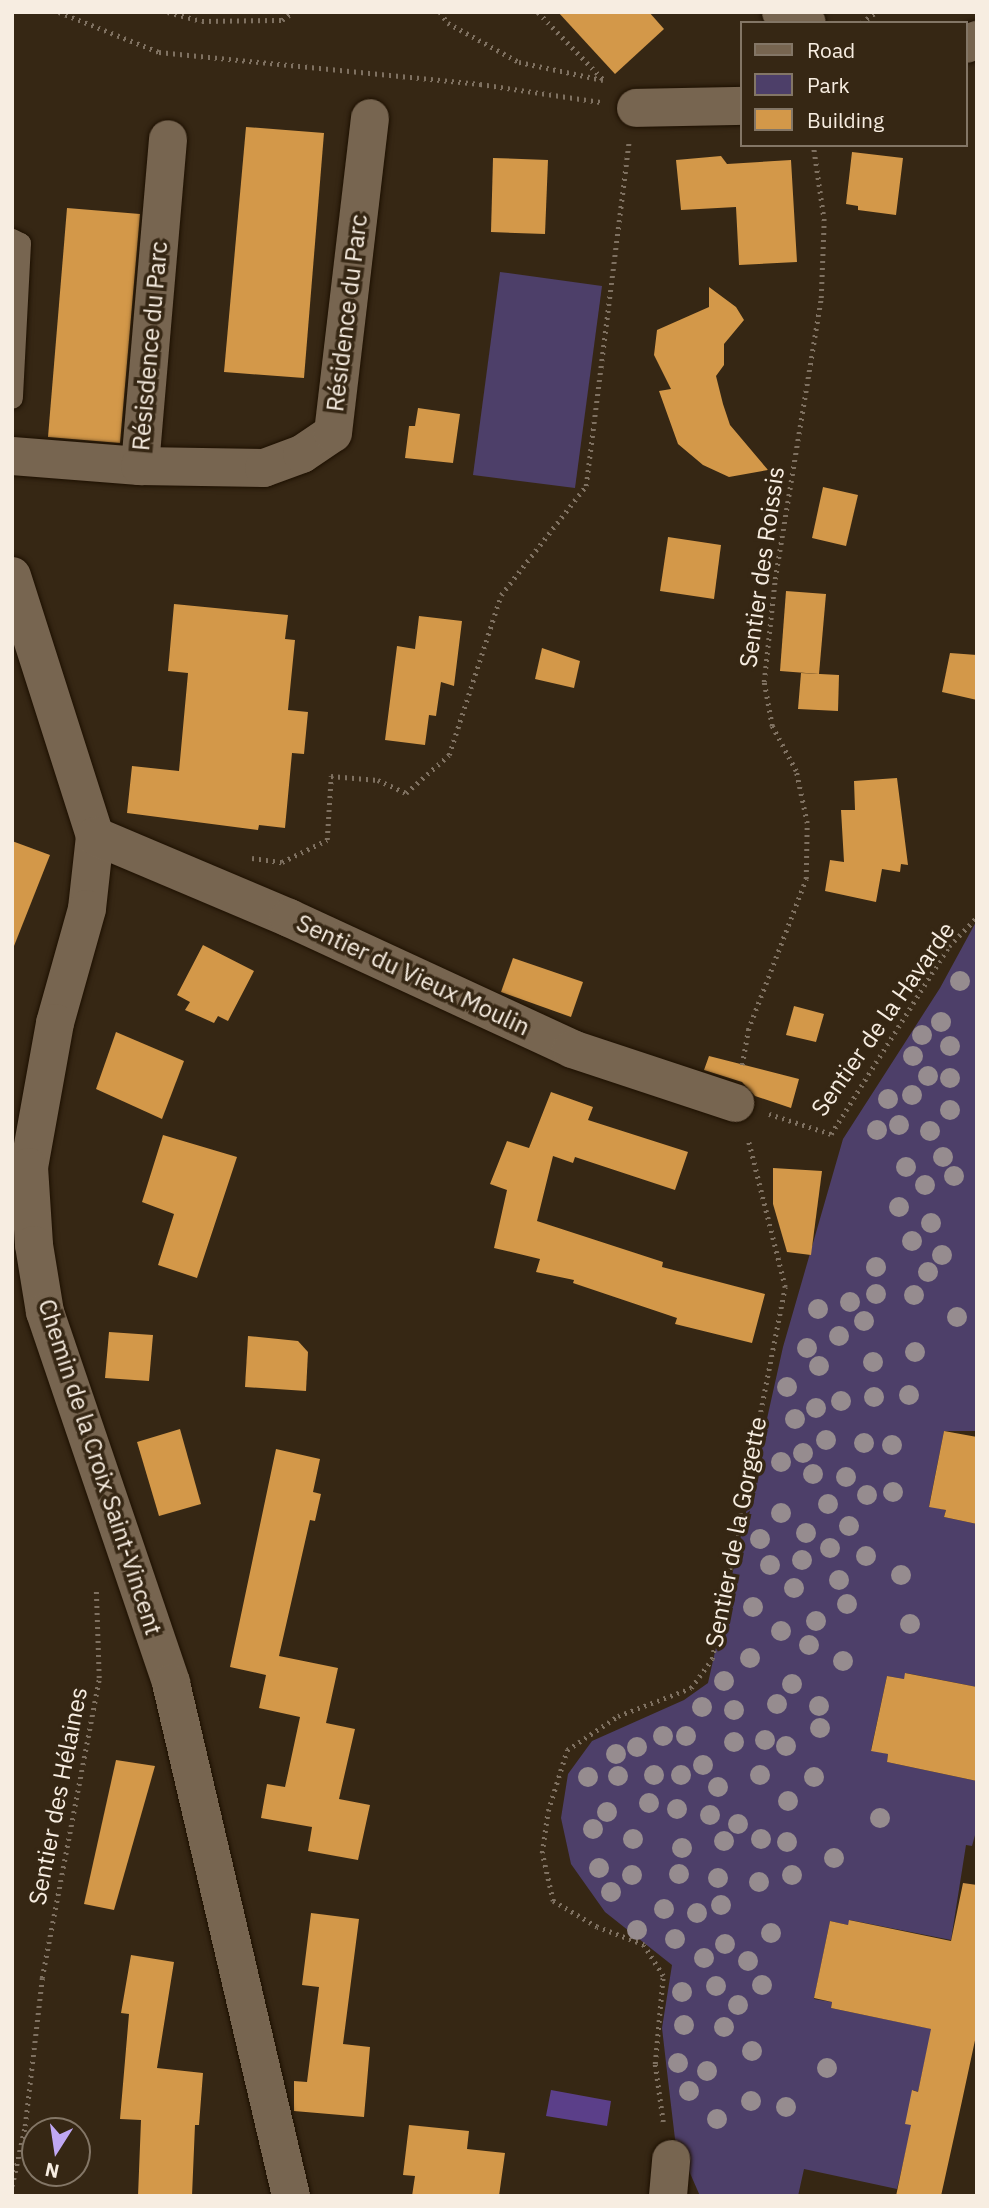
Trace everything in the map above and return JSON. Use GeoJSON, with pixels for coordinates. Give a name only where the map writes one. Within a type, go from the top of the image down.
{"type":"FeatureCollection","features":[{"type":"Feature","properties":{"kind":"street"},"geometry":{"type":"LineString","coordinates":[[781,12],[802,21]]}},
{"type":"Feature","properties":{"kind":"street"},"geometry":{"type":"LineString","coordinates":[[636,108],[740,106]]}},
{"type":"Feature","properties":{"kind":"street","name":"Résidence du Parc"},"geometry":{"type":"LineString","coordinates":[[141,467],[264,468],[302,454],[333,433],[370,118]]}},
{"type":"Feature","properties":{"kind":"street","name":"Résisdence du Parc"},"geometry":{"type":"LineString","coordinates":[[12,456],[141,467],[167,139]]}},
{"type":"Feature","properties":{"kind":"street","name":"Chemin de la Croix Saint-Vincent"},"geometry":{"type":"LineString","coordinates":[[12,576],[95,836],[87,909],[55,1023],[29,1167],[34,1245],[45,1312],[172,1682],[291,2196]]}},
{"type":"Feature","properties":{"kind":"street","name":"Sentier du Vieux Moulin"},"geometry":{"type":"LineString","coordinates":[[95,836],[289,918],[572,1049],[735,1103]]}},
{"type":"Feature","properties":{"kind":"lane"},"geometry":{"type":"LineString","coordinates":[[12,239],[20,243],[12,398]]}},
{"type":"Feature","properties":{"kind":"path"},"geometry":{"type":"LineString","coordinates":[[59,12],[159,52],[480,84],[636,108]]}},
{"type":"Feature","properties":{"kind":"path"},"geometry":{"type":"LineString","coordinates":[[168,12],[202,21],[282,20],[293,12]]}},
{"type":"Feature","properties":{"kind":"path"},"geometry":{"type":"LineString","coordinates":[[440,12],[448,23],[519,62],[603,80],[538,12]]}},
{"type":"Feature","properties":{"kind":"path","name":"Sentier des Roissis"},"geometry":{"type":"LineString","coordinates":[[735,1103],[748,1030],[806,879],[807,823],[796,771],[772,726],[764,682],[775,579],[821,298],[824,221],[813,147]]}},
{"type":"Feature","properties":{"kind":"path"},"geometry":{"type":"LineString","coordinates":[[242,856],[282,862],[327,841],[331,776],[378,780],[406,793],[449,755],[501,595],[586,486],[623,171]]}},
{"type":"Feature","properties":{"kind":"path","name":"Sentier de la Havarde"},"geometry":{"type":"LineString","coordinates":[[735,1103],[831,1133],[949,946],[977,917]]}},
{"type":"Feature","properties":{"kind":"path","name":"Sentier de la Gorgette"},"geometry":{"type":"LineString","coordinates":[[669,2177],[655,2064],[663,1976],[643,1945],[597,1927],[553,1901],[542,1853],[548,1811],[567,1750],[618,1716],[691,1688],[712,1659],[785,1287],[755,1160],[735,1103]]}},
{"type":"Feature","properties":{"kind":"path","name":"Sentier des Hélaines"},"geometry":{"type":"LineString","coordinates":[[12,2186],[25,2126],[42,1978],[99,1678],[96,1570],[130,1561]]}},
{"type":"Feature","properties":{"kind":"green space"},"geometry":{"type":"Polygon","coordinates":[[[500,272],[602,286],[575,488],[473,475],[500,272]]]}},
{"type":"Feature","properties":{"kind":"green space"},"geometry":{"type":"Polygon","coordinates":[[[977,920],[977,1431],[944,1431],[929,1506],[946,1510],[944,1517],[977,1524],[977,1687],[906,1673],[904,1679],[887,1676],[871,1750],[888,1754],[887,1762],[977,1781],[977,1828],[972,1846],[966,1845],[951,1940],[850,1920],[848,1925],[830,1921],[814,1999],[832,2002],[831,2008],[932,2029],[918,2092],[913,2090],[912,2125],[897,2189],[804,2169],[798,2196],[700,2196],[675,2139],[662,2028],[672,1965],[605,1912],[571,1864],[561,1818],[568,1774],[592,1741],[684,1700],[708,1683],[783,1347],[843,1139],[940,988],[977,920]]]}},
{"type":"Feature","properties":{"kind":"shaded area"},"geometry":{"type":"Polygon","coordinates":[[[551,2090],[611,2101],[607,2126],[546,2116],[551,2090]]]}},
{"type":"Feature","properties":{"kind":"building"},"geometry":{"type":"Polygon","coordinates":[[[558,12],[649,12],[664,29],[615,74],[558,12]]]}},
{"type":"Feature","properties":{"kind":"building"},"geometry":{"type":"Polygon","coordinates":[[[246,127],[324,133],[304,378],[224,372],[246,127]]]}},
{"type":"Feature","properties":{"kind":"building"},"geometry":{"type":"Polygon","coordinates":[[[852,152],[903,158],[896,215],[858,210],[858,206],[846,204],[852,152]]]}},
{"type":"Feature","properties":{"kind":"building"},"geometry":{"type":"Polygon","coordinates":[[[721,156],[727,164],[791,160],[797,262],[739,265],[736,207],[681,210],[676,160],[721,156]]]}},
{"type":"Feature","properties":{"kind":"building"},"geometry":{"type":"Polygon","coordinates":[[[493,158],[548,160],[545,234],[491,232],[493,158]]]}},
{"type":"Feature","properties":{"kind":"building"},"geometry":{"type":"Polygon","coordinates":[[[67,208],[140,214],[120,443],[48,437],[67,208]]]}},
{"type":"Feature","properties":{"kind":"building"},"geometry":{"type":"Polygon","coordinates":[[[709,287],[736,307],[744,320],[724,344],[724,365],[716,376],[730,425],[768,470],[729,477],[703,465],[678,444],[659,391],[671,389],[654,355],[657,330],[709,307],[709,287]]]}},
{"type":"Feature","properties":{"kind":"building"},"geometry":{"type":"Polygon","coordinates":[[[418,408],[460,414],[453,463],[405,458],[409,426],[415,426],[418,408]]]}},
{"type":"Feature","properties":{"kind":"building"},"geometry":{"type":"Polygon","coordinates":[[[823,487],[858,495],[846,546],[812,538],[823,487]]]}},
{"type":"Feature","properties":{"kind":"building"},"geometry":{"type":"Polygon","coordinates":[[[668,537],[721,545],[714,599],[660,591],[668,537]]]}},
{"type":"Feature","properties":{"kind":"building"},"geometry":{"type":"Polygon","coordinates":[[[786,591],[826,594],[819,674],[780,671],[786,591]]]}},
{"type":"Feature","properties":{"kind":"building"},"geometry":{"type":"Polygon","coordinates":[[[174,604],[288,615],[285,639],[295,640],[288,710],[308,712],[304,754],[292,753],[285,828],[259,825],[258,830],[127,813],[132,766],[179,771],[188,673],[168,671],[174,604]]]}},
{"type":"Feature","properties":{"kind":"building"},"geometry":{"type":"Polygon","coordinates":[[[419,616],[462,621],[454,686],[441,682],[436,716],[429,715],[425,745],[385,740],[397,646],[415,649],[419,616]]]}},
{"type":"Feature","properties":{"kind":"building"},"geometry":{"type":"Polygon","coordinates":[[[542,648],[580,661],[574,688],[535,679],[542,648]]]}},
{"type":"Feature","properties":{"kind":"building"},"geometry":{"type":"Polygon","coordinates":[[[950,653],[977,655],[977,700],[942,692],[950,653]]]}},
{"type":"Feature","properties":{"kind":"building"},"geometry":{"type":"Polygon","coordinates":[[[801,673],[839,675],[838,711],[798,709],[801,673]]]}},
{"type":"Feature","properties":{"kind":"building"},"geometry":{"type":"Polygon","coordinates":[[[897,778],[908,865],[901,864],[900,872],[882,869],[876,902],[825,891],[830,860],[844,862],[841,810],[855,810],[854,781],[897,778]]]}},
{"type":"Feature","properties":{"kind":"building"},"geometry":{"type":"Polygon","coordinates":[[[12,841],[50,855],[14,946],[12,946],[12,841]]]}},
{"type":"Feature","properties":{"kind":"building"},"geometry":{"type":"Polygon","coordinates":[[[203,945],[254,971],[228,1021],[218,1016],[214,1023],[185,1010],[190,1002],[177,995],[203,945]]]}},
{"type":"Feature","properties":{"kind":"building"},"geometry":{"type":"Polygon","coordinates":[[[513,958],[583,982],[571,1017],[501,992],[513,958]]]}},
{"type":"Feature","properties":{"kind":"building"},"geometry":{"type":"Polygon","coordinates":[[[794,1006],[824,1014],[816,1042],[786,1035],[794,1006]]]}},
{"type":"Feature","properties":{"kind":"building"},"geometry":{"type":"Polygon","coordinates":[[[116,1032],[184,1061],[162,1119],[96,1089],[116,1032]]]}},
{"type":"Feature","properties":{"kind":"building"},"geometry":{"type":"Polygon","coordinates":[[[709,1056],[799,1079],[791,1108],[755,1096],[742,1082],[704,1070],[709,1056]]]}},
{"type":"Feature","properties":{"kind":"building"},"geometry":{"type":"Polygon","coordinates":[[[551,1092],[593,1107],[588,1120],[688,1152],[675,1190],[575,1157],[573,1163],[553,1156],[537,1221],[663,1262],[662,1267],[765,1294],[752,1343],[675,1324],[677,1318],[573,1283],[574,1280],[536,1272],[540,1259],[494,1248],[507,1190],[490,1184],[507,1141],[529,1148],[551,1092]]]}},
{"type":"Feature","properties":{"kind":"building"},"geometry":{"type":"Polygon","coordinates":[[[163,1135],[237,1157],[197,1278],[158,1265],[174,1214],[142,1202],[163,1135]]]}},
{"type":"Feature","properties":{"kind":"building"},"geometry":{"type":"Polygon","coordinates":[[[773,1168],[822,1171],[811,1255],[787,1252],[773,1204],[773,1168]]]}},
{"type":"Feature","properties":{"kind":"building"},"geometry":{"type":"Polygon","coordinates":[[[109,1332],[153,1335],[149,1381],[105,1378],[109,1332]]]}},
{"type":"Feature","properties":{"kind":"building"},"geometry":{"type":"Polygon","coordinates":[[[248,1336],[298,1341],[308,1352],[306,1391],[245,1387],[248,1336]]]}},
{"type":"Feature","properties":{"kind":"building"},"geometry":{"type":"Polygon","coordinates":[[[180,1429],[201,1504],[159,1516],[137,1442],[180,1429]]]}},
{"type":"Feature","properties":{"kind":"building"},"geometry":{"type":"Polygon","coordinates":[[[944,1431],[977,1437],[977,1524],[944,1517],[946,1510],[929,1507],[944,1431]]]}},
{"type":"Feature","properties":{"kind":"building"},"geometry":{"type":"Polygon","coordinates":[[[276,1449],[320,1459],[313,1492],[321,1494],[315,1521],[310,1520],[279,1656],[338,1668],[326,1723],[355,1729],[339,1799],[370,1805],[358,1860],[308,1851],[312,1827],[261,1818],[267,1784],[285,1787],[300,1717],[259,1708],[266,1675],[230,1667],[276,1449]]]}},
{"type":"Feature","properties":{"kind":"building"},"geometry":{"type":"Polygon","coordinates":[[[905,1673],[977,1687],[977,1781],[887,1762],[888,1754],[871,1751],[887,1676],[904,1679],[905,1673]]]}},
{"type":"Feature","properties":{"kind":"building"},"geometry":{"type":"Polygon","coordinates":[[[116,1760],[155,1766],[114,1910],[84,1904],[116,1760]]]}},
{"type":"Feature","properties":{"kind":"building"},"geometry":{"type":"Polygon","coordinates":[[[963,1883],[977,1885],[977,2031],[941,2196],[896,2196],[911,2125],[905,2124],[912,2090],[918,2092],[931,2029],[831,2008],[832,2002],[814,1998],[830,1921],[848,1925],[849,1920],[951,1941],[963,1883]]]}},
{"type":"Feature","properties":{"kind":"building"},"geometry":{"type":"Polygon","coordinates":[[[311,1913],[359,1919],[343,2044],[370,2047],[364,2117],[294,2111],[294,2081],[307,2082],[319,1987],[302,1985],[311,1913]]]}},
{"type":"Feature","properties":{"kind":"building"},"geometry":{"type":"Polygon","coordinates":[[[131,1955],[174,1962],[157,2068],[203,2073],[199,2125],[195,2125],[192,2196],[138,2196],[141,2120],[120,2119],[129,2014],[121,2013],[131,1955]]]}},
{"type":"Feature","properties":{"kind":"building"},"geometry":{"type":"Polygon","coordinates":[[[409,2125],[469,2131],[467,2149],[505,2153],[499,2196],[412,2196],[415,2176],[403,2175],[409,2125]]]}}]}
